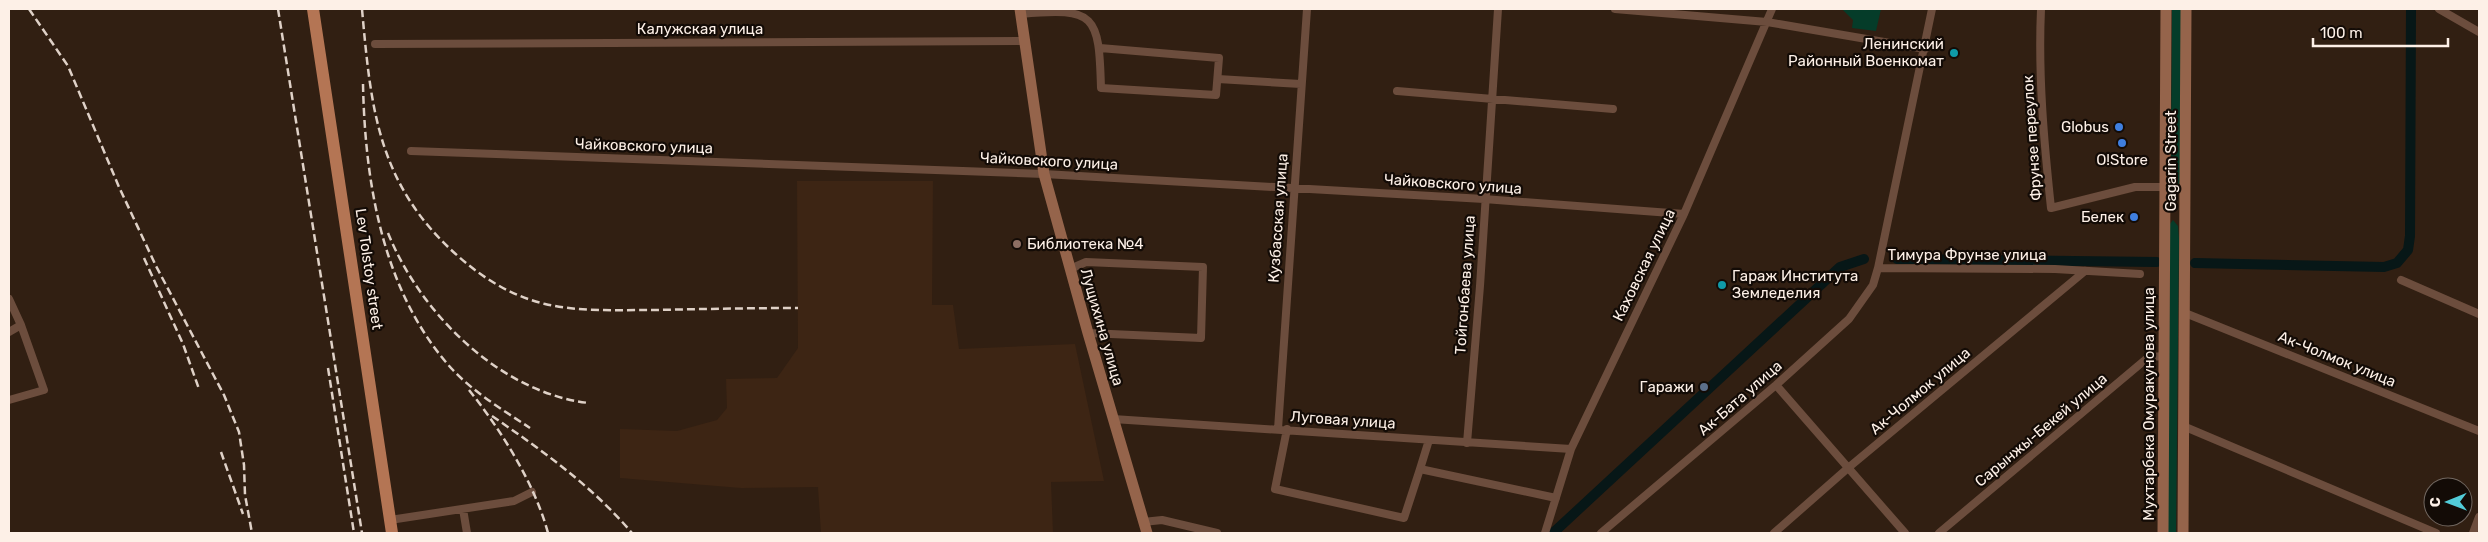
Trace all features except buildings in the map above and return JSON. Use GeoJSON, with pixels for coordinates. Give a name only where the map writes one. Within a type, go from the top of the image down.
{"type":"FeatureCollection","features":[{"type":"Feature","properties":{"kind":"main road","name":"Lev Tolstoy street"},"geometry":{"type":"LineString","coordinates":[[313,9],[392,533]]}},
{"type":"Feature","properties":{"kind":"main road","name":"Gagarin Street"},"geometry":{"type":"LineString","coordinates":[[2164,274],[2166,9]]}},
{"type":"Feature","properties":{"kind":"main road","name":"Gagarin Street"},"geometry":{"type":"LineString","coordinates":[[2185,313],[2186,9]]}},
{"type":"Feature","properties":{"kind":"main road","name":"Лущихина улица"},"geometry":{"type":"LineString","coordinates":[[1020,11],[1044,174],[1088,333],[1147,533]]}},
{"type":"Feature","properties":{"kind":"main road","name":"Мухтарбека Омуракунова улица"},"geometry":{"type":"LineString","coordinates":[[2163,533],[2164,274]]}},
{"type":"Feature","properties":{"kind":"main road"},"geometry":{"type":"LineString","coordinates":[[2183,533],[2185,313]]}},
{"type":"Feature","properties":{"kind":"street","name":"Кузбасская улица"},"geometry":{"type":"LineString","coordinates":[[1278,429],[1293,188],[1307,9]]}},
{"type":"Feature","properties":{"kind":"street","name":"Тойгонбаева улица"},"geometry":{"type":"LineString","coordinates":[[1467,443],[1480,286],[1484,199],[1498,9]]}},
{"type":"Feature","properties":{"kind":"street"},"geometry":{"type":"LineString","coordinates":[[1615,9],[1767,22],[1925,49]]}},
{"type":"Feature","properties":{"kind":"street","name":"Каховская улица"},"geometry":{"type":"LineString","coordinates":[[1545,533],[1571,449],[1684,214],[1772,9]]}},
{"type":"Feature","properties":{"kind":"street","name":"Тимура Фрунзе улица"},"geometry":{"type":"LineString","coordinates":[[1932,9],[1878,268],[2085,271],[2140,274]]}},
{"type":"Feature","properties":{"kind":"street","name":"Фрунзе переулок"},"geometry":{"type":"LineString","coordinates":[[2041,9],[2039,43],[2043,136],[2051,208],[2135,187],[2165,187]]}},
{"type":"Feature","properties":{"kind":"street"},"geometry":{"type":"LineString","coordinates":[[2439,9],[2479,32]]}},
{"type":"Feature","properties":{"kind":"street"},"geometry":{"type":"LineString","coordinates":[[1020,11],[1058,12],[1084,17],[1093,24],[1100,48],[1101,88],[1216,95],[1219,58],[1100,48]]}},
{"type":"Feature","properties":{"kind":"street","name":"Калужская улица"},"geometry":{"type":"LineString","coordinates":[[375,44],[1025,41]]}},
{"type":"Feature","properties":{"kind":"street"},"geometry":{"type":"LineString","coordinates":[[1218,79],[1301,84]]}},
{"type":"Feature","properties":{"kind":"street"},"geometry":{"type":"LineString","coordinates":[[1397,91],[1613,109]]}},
{"type":"Feature","properties":{"kind":"street","name":"Чайковского улица"},"geometry":{"type":"LineString","coordinates":[[411,151],[1044,174],[1484,199],[1684,214]]}},
{"type":"Feature","properties":{"kind":"street"},"geometry":{"type":"LineString","coordinates":[[1070,269],[1086,262],[1203,267],[1200,338],[1088,333]]}},
{"type":"Feature","properties":{"kind":"street","name":"Ак-Бата улица"},"geometry":{"type":"LineString","coordinates":[[1601,533],[1776,385],[1849,319],[1873,285],[1878,268]]}},
{"type":"Feature","properties":{"kind":"street","name":"Ак-Чолмок улица"},"geometry":{"type":"LineString","coordinates":[[1774,533],[1848,468],[2085,271]]}},
{"type":"Feature","properties":{"kind":"street"},"geometry":{"type":"LineString","coordinates":[[2401,280],[2479,314]]}},
{"type":"Feature","properties":{"kind":"street"},"geometry":{"type":"LineString","coordinates":[[9,298],[21,325],[44,390],[9,400]]}},
{"type":"Feature","properties":{"kind":"street","name":"Ак-Чолмок улица"},"geometry":{"type":"LineString","coordinates":[[2185,313],[2479,431]]}},
{"type":"Feature","properties":{"kind":"street"},"geometry":{"type":"LineString","coordinates":[[9,332],[21,325]]}},
{"type":"Feature","properties":{"kind":"street","name":"Сарынжы-Бекей улица"},"geometry":{"type":"LineString","coordinates":[[1939,533],[2145,360],[2150,357],[2164,356]]}},
{"type":"Feature","properties":{"kind":"street"},"geometry":{"type":"LineString","coordinates":[[1776,385],[1905,533]]}},
{"type":"Feature","properties":{"kind":"street","name":"Луговая улица"},"geometry":{"type":"LineString","coordinates":[[1113,419],[1571,449]]}},
{"type":"Feature","properties":{"kind":"street"},"geometry":{"type":"LineString","coordinates":[[2183,426],[2436,533]]}},
{"type":"Feature","properties":{"kind":"street"},"geometry":{"type":"LineString","coordinates":[[1287,429],[1275,489],[1404,518],[1429,440]]}},
{"type":"Feature","properties":{"kind":"street"},"geometry":{"type":"LineString","coordinates":[[1420,469],[1556,498]]}},
{"type":"Feature","properties":{"kind":"street"},"geometry":{"type":"LineString","coordinates":[[390,520],[514,501],[532,492]]}},
{"type":"Feature","properties":{"kind":"street"},"geometry":{"type":"LineString","coordinates":[[462,509],[467,533]]}},
{"type":"Feature","properties":{"kind":"street"},"geometry":{"type":"LineString","coordinates":[[2473,533],[2479,517]]}},
{"type":"Feature","properties":{"kind":"street"},"geometry":{"type":"LineString","coordinates":[[1143,522],[1162,520],[1217,533]]}},
{"type":"Feature","properties":{"kind":"shaded area"},"geometry":{"type":"Polygon","coordinates":[[[797,181],[933,181],[932,305],[953,305],[959,349],[1075,344],[1104,481],[1051,482],[1053,533],[821,533],[818,487],[741,488],[620,478],[620,429],[677,431],[717,420],[727,408],[726,379],[777,378],[798,348],[797,181]]]}},
{"type":"Feature","properties":{"kind":"green space"},"geometry":{"type":"Polygon","coordinates":[[[1842,9],[1881,9],[1876,31],[1852,28],[1853,20],[1842,9]]]}},
{"type":"Feature","properties":{"kind":"green space"},"geometry":{"type":"Polygon","coordinates":[[[2172,9],[2182,9],[2181,175],[2177,193],[2174,193],[2171,155],[2172,9]]]}},
{"type":"Feature","properties":{"kind":"green space"},"geometry":{"type":"Polygon","coordinates":[[[2173,220],[2178,226],[2179,239],[2176,533],[2167,533],[2170,224],[2173,220]]]}},
{"type":"Feature","properties":{"kind":"waterway"},"geometry":{"type":"LineString","coordinates":[[2195,263],[2384,267],[2397,263],[2408,250],[2410,236],[2411,9]]}},
{"type":"Feature","properties":{"kind":"waterway"},"geometry":{"type":"LineString","coordinates":[[1553,533],[1840,267],[1864,259]]}},
{"type":"Feature","properties":{"kind":"waterway"},"geometry":{"type":"LineString","coordinates":[[1897,259],[2157,262]]}},
{"type":"Feature","properties":{"kind":"railway"},"geometry":{"type":"LineString","coordinates":[[29,9],[68,66],[119,187],[156,266],[224,395],[239,432],[244,465],[245,495],[252,533]]}},
{"type":"Feature","properties":{"kind":"railway"},"geometry":{"type":"LineString","coordinates":[[278,9],[362,533]]}},
{"type":"Feature","properties":{"kind":"railway"},"geometry":{"type":"LineString","coordinates":[[362,9],[365,46],[375,113],[383,144],[395,174],[411,202],[432,230],[459,257],[478,272],[499,286],[521,296],[558,307],[613,310],[798,308]]}},
{"type":"Feature","properties":{"kind":"railway"},"geometry":{"type":"LineString","coordinates":[[363,84],[368,160],[374,198],[382,235],[394,271],[409,306],[428,338],[451,368],[469,385],[530,428]]}},
{"type":"Feature","properties":{"kind":"railway"},"geometry":{"type":"LineString","coordinates":[[388,233],[402,263],[420,292],[442,319],[467,344],[495,366],[525,383],[556,396],[589,403]]}},
{"type":"Feature","properties":{"kind":"railway"},"geometry":{"type":"LineString","coordinates":[[144,258],[183,344],[199,389]]}},
{"type":"Feature","properties":{"kind":"railway"},"geometry":{"type":"LineString","coordinates":[[328,368],[354,533]]}},
{"type":"Feature","properties":{"kind":"railway"},"geometry":{"type":"LineString","coordinates":[[469,390],[493,422],[516,458],[535,496],[548,533]]}},
{"type":"Feature","properties":{"kind":"railway"},"geometry":{"type":"LineString","coordinates":[[492,416],[530,442],[584,485],[632,533]]}},
{"type":"Feature","properties":{"kind":"railway"},"geometry":{"type":"LineString","coordinates":[[221,452],[243,514]]}},
{"type":"Feature","properties":{"kind":"place","name":"Ленинский Районный Военкомат"},"geometry":{"type":"Point","coordinates":[1954,53]}},
{"type":"Feature","properties":{"kind":"place","name":"Globus"},"geometry":{"type":"Point","coordinates":[2119,127]}},
{"type":"Feature","properties":{"kind":"place","name":"O!Store"},"geometry":{"type":"Point","coordinates":[2122,143]}},
{"type":"Feature","properties":{"kind":"place","name":"Белек"},"geometry":{"type":"Point","coordinates":[2134,217]}},
{"type":"Feature","properties":{"kind":"place","name":"Библиотека №4"},"geometry":{"type":"Point","coordinates":[1017,244]}},
{"type":"Feature","properties":{"kind":"place","name":"Гараж Института Земледелия"},"geometry":{"type":"Point","coordinates":[1722,285]}},
{"type":"Feature","properties":{"kind":"place","name":"Гаражи"},"geometry":{"type":"Point","coordinates":[1704,387]}}]}
